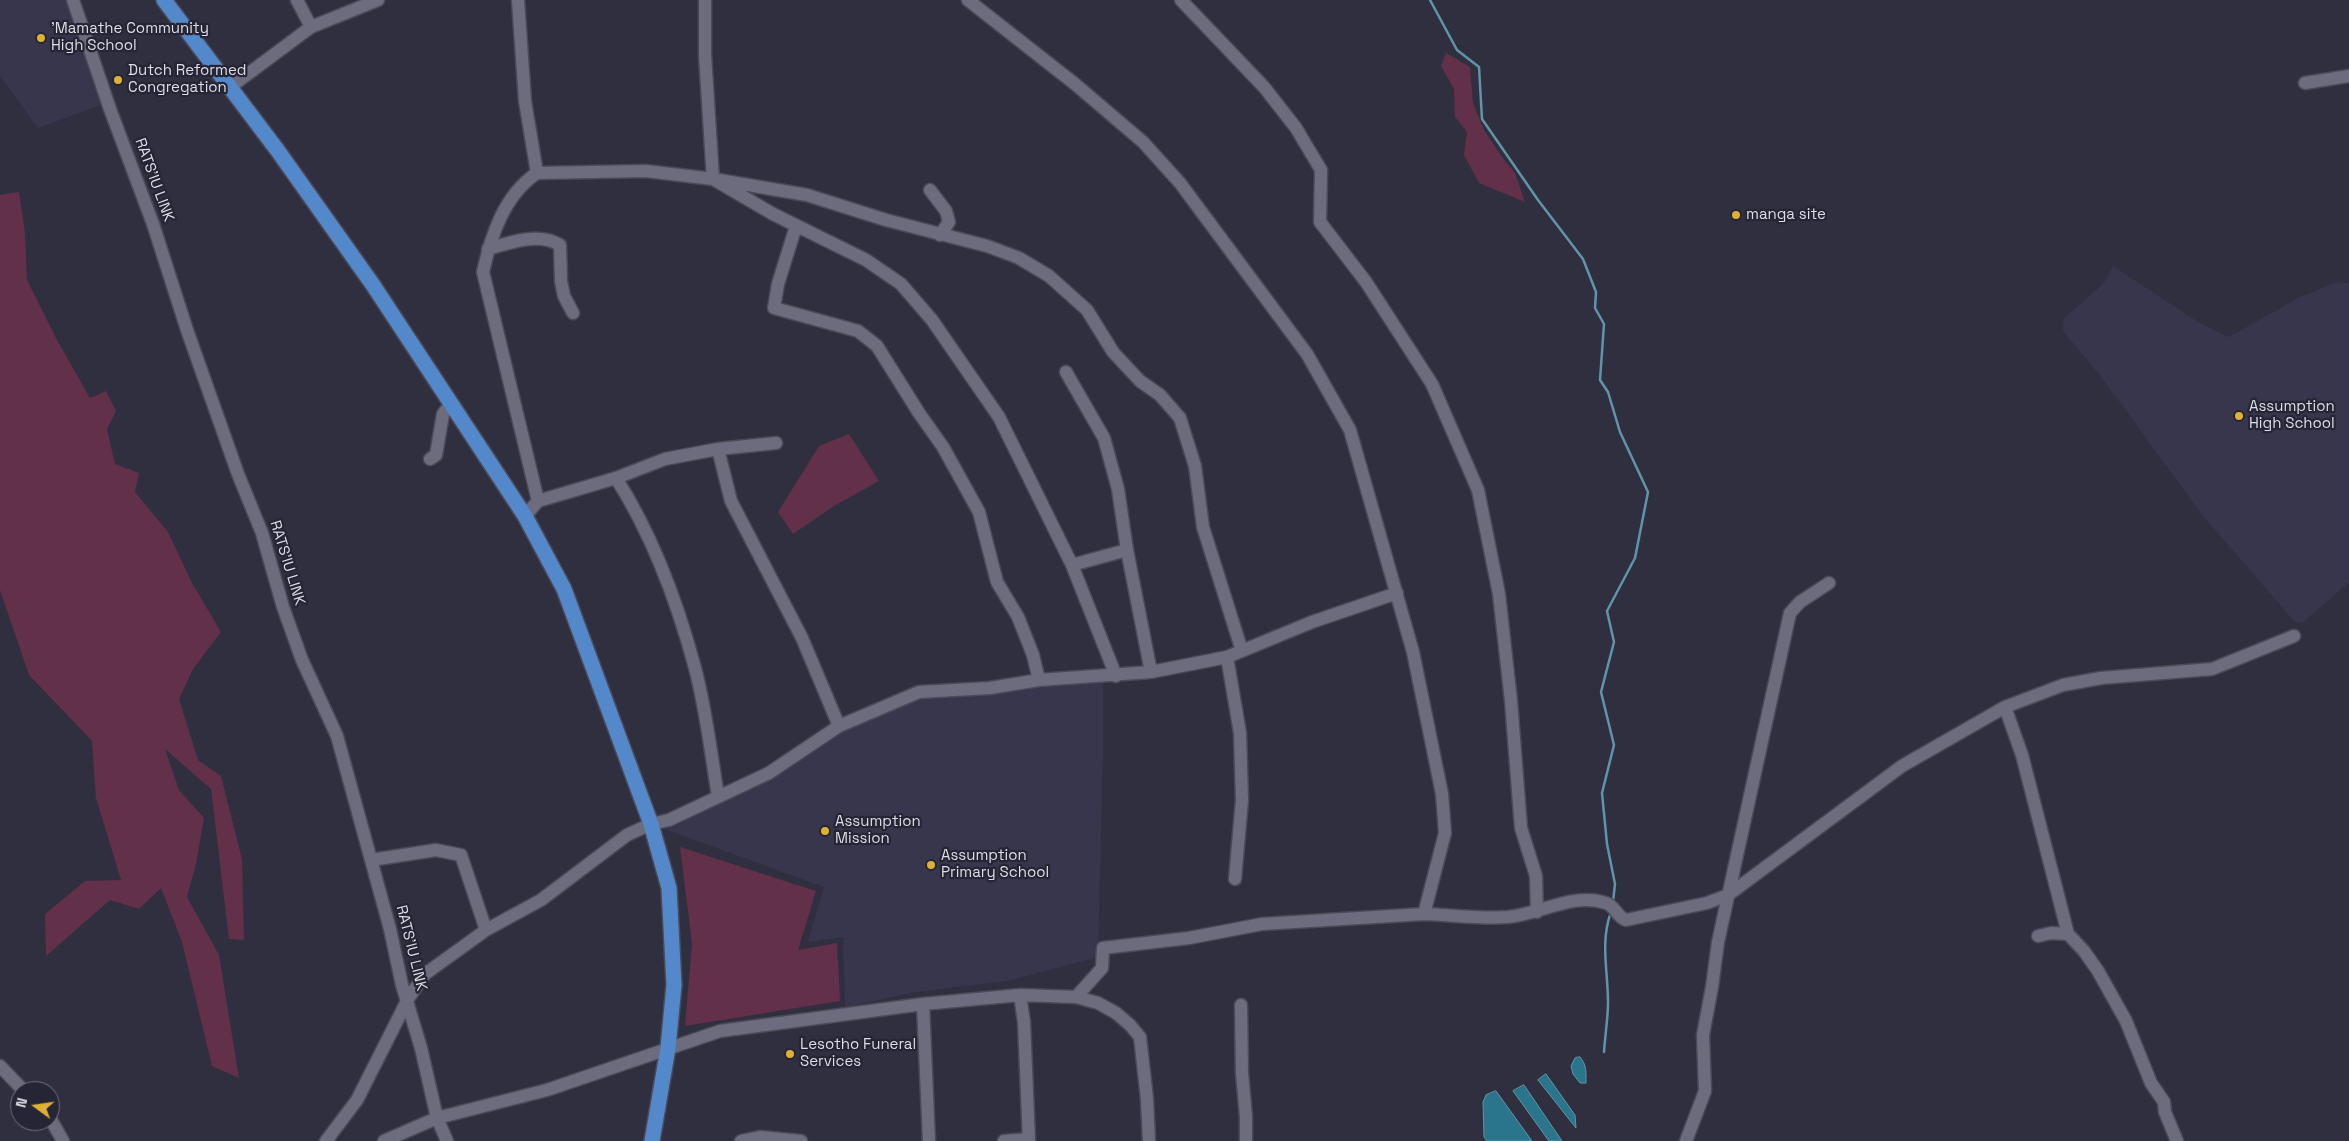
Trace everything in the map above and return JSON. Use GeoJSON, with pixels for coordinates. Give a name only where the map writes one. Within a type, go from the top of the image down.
{"type":"FeatureCollection","features":[{"type":"Feature","properties":{"kind":"main road"},"geometry":{"type":"LineString","coordinates":[[164,0],[278,151],[373,284],[524,516],[564,589],[651,824],[669,888],[674,985],[668,1048],[652,1141]]}},
{"type":"Feature","properties":{"kind":"street","name":"RATS'IU LINK"},"geometry":{"type":"LineString","coordinates":[[74,0],[110,109],[153,224],[193,348],[238,474],[262,533],[283,607],[302,660],[337,736],[390,929],[402,985],[408,999],[437,1118],[447,1141]]}},
{"type":"Feature","properties":{"kind":"street"},"geometry":{"type":"LineString","coordinates":[[297,0],[311,27]]}},
{"type":"Feature","properties":{"kind":"street"},"geometry":{"type":"LineString","coordinates":[[230,88],[311,27],[378,0]]}},
{"type":"Feature","properties":{"kind":"street"},"geometry":{"type":"LineString","coordinates":[[518,0],[524,93],[537,173]]}},
{"type":"Feature","properties":{"kind":"street"},"geometry":{"type":"LineString","coordinates":[[705,0],[705,55],[713,179]]}},
{"type":"Feature","properties":{"kind":"street"},"geometry":{"type":"LineString","coordinates":[[968,0],[1075,84],[1143,142],[1180,183],[1307,354],[1350,430],[1414,652],[1442,794],[1445,833],[1424,914]]}},
{"type":"Feature","properties":{"kind":"street"},"geometry":{"type":"LineString","coordinates":[[1181,0],[1264,87],[1296,128],[1321,170],[1320,222],[1366,282],[1432,384],[1478,490],[1499,594],[1522,828],[1536,876],[1537,912]]}},
{"type":"Feature","properties":{"kind":"street"},"geometry":{"type":"LineString","coordinates":[[2305,83],[2349,76]]}},
{"type":"Feature","properties":{"kind":"street"},"geometry":{"type":"LineString","coordinates":[[538,501],[483,272],[489,242],[506,207],[525,181],[537,173],[646,171],[713,179],[806,195],[987,246],[1018,258],[1049,276],[1087,310],[1113,352],[1140,381],[1160,395],[1180,418],[1195,466],[1203,527],[1242,651]]}},
{"type":"Feature","properties":{"kind":"street"},"geometry":{"type":"LineString","coordinates":[[713,179],[796,226],[866,260],[901,284],[932,320],[999,417],[1072,565],[1116,676]]}},
{"type":"Feature","properties":{"kind":"street"},"geometry":{"type":"LineString","coordinates":[[930,190],[946,211],[949,222],[940,234]]}},
{"type":"Feature","properties":{"kind":"street"},"geometry":{"type":"LineString","coordinates":[[796,226],[778,284],[774,308],[858,331],[877,346],[943,447],[979,512],[997,582],[1018,617],[1033,655],[1039,680]]}},
{"type":"Feature","properties":{"kind":"street"},"geometry":{"type":"LineString","coordinates":[[488,249],[532,239],[548,239],[560,245],[561,280],[564,296],[573,313]]}},
{"type":"Feature","properties":{"kind":"street"},"geometry":{"type":"LineString","coordinates":[[1066,372],[1104,438],[1118,489],[1126,550],[1151,672]]}},
{"type":"Feature","properties":{"kind":"street"},"geometry":{"type":"LineString","coordinates":[[430,459],[436,454],[443,414],[450,405]]}},
{"type":"Feature","properties":{"kind":"street"},"geometry":{"type":"LineString","coordinates":[[524,516],[538,501],[616,478],[665,459],[718,449],[776,443]]}},
{"type":"Feature","properties":{"kind":"street"},"geometry":{"type":"LineString","coordinates":[[718,449],[731,501],[802,638],[839,726]]}},
{"type":"Feature","properties":{"kind":"street"},"geometry":{"type":"LineString","coordinates":[[616,478],[660,562],[671,589],[696,669],[718,796]]}},
{"type":"Feature","properties":{"kind":"street"},"geometry":{"type":"LineString","coordinates":[[1072,565],[1126,550]]}},
{"type":"Feature","properties":{"kind":"street"},"geometry":{"type":"LineString","coordinates":[[1686,1141],[1705,1090],[1706,1072],[1702,1035],[1728,895],[1790,613],[1800,602],[1829,583]]}},
{"type":"Feature","properties":{"kind":"street"},"geometry":{"type":"LineString","coordinates":[[326,1141],[357,1100],[408,999],[425,974],[486,930],[541,900],[627,835],[651,824],[669,820],[769,773],[839,726],[919,692],[990,688],[1039,680],[1116,676],[1151,672],[1227,657],[1312,622],[1397,593]]}},
{"type":"Feature","properties":{"kind":"street"},"geometry":{"type":"LineString","coordinates":[[1076,997],[1102,968],[1103,948],[1189,938],[1262,924],[1424,914],[1475,918],[1509,917],[1537,912],[1552,906],[1584,901],[1607,904],[1620,918],[1626,920],[1708,903],[1728,895],[1902,766],[2005,707],[2063,686],[2101,678],[2212,669],[2294,636]]}},
{"type":"Feature","properties":{"kind":"street"},"geometry":{"type":"LineString","coordinates":[[1227,657],[1240,742],[1242,800],[1236,879]]}},
{"type":"Feature","properties":{"kind":"street"},"geometry":{"type":"LineString","coordinates":[[2005,707],[2022,755],[2068,934],[2084,951],[2098,971],[2126,1020],[2151,1083],[2164,1102],[2165,1112],[2177,1141]]}},
{"type":"Feature","properties":{"kind":"street"},"geometry":{"type":"LineString","coordinates":[[371,860],[436,850],[461,855],[486,930]]}},
{"type":"Feature","properties":{"kind":"street"},"geometry":{"type":"LineString","coordinates":[[2038,936],[2051,933],[2068,934]]}},
{"type":"Feature","properties":{"kind":"street"},"geometry":{"type":"LineString","coordinates":[[1004,1141],[1029,1140],[1024,1022],[1020,995]]}},
{"type":"Feature","properties":{"kind":"street"},"geometry":{"type":"LineString","coordinates":[[384,1141],[437,1118],[547,1090],[720,1031],[923,1004],[1020,995],[1076,997],[1098,1003],[1116,1013],[1140,1037],[1147,1099],[1148,1141]]}},
{"type":"Feature","properties":{"kind":"street"},"geometry":{"type":"LineString","coordinates":[[923,1004],[929,1141]]}},
{"type":"Feature","properties":{"kind":"street"},"geometry":{"type":"LineString","coordinates":[[1241,1005],[1246,1141]]}},
{"type":"Feature","properties":{"kind":"street"},"geometry":{"type":"LineString","coordinates":[[0,1066],[14,1081]]}},
{"type":"Feature","properties":{"kind":"street"},"geometry":{"type":"LineString","coordinates":[[741,1141],[760,1137],[801,1141]]}},
{"type":"Feature","properties":{"kind":"shaded area","name":"'Mamathe Community High School"},"geometry":{"type":"Polygon","coordinates":[[[0,0],[69,0],[103,104],[38,128],[0,76],[0,0]]]}},
{"type":"Feature","properties":{"kind":"shaded area"},"geometry":{"type":"Polygon","coordinates":[[[1446,53],[1470,67],[1473,103],[1484,130],[1515,173],[1525,202],[1479,183],[1464,155],[1467,132],[1455,117],[1454,89],[1441,66],[1446,53]]]}},
{"type":"Feature","properties":{"kind":"shaded area"},"geometry":{"type":"Polygon","coordinates":[[[19,192],[25,233],[27,280],[57,340],[90,398],[106,391],[116,411],[107,429],[115,464],[139,473],[135,492],[168,532],[192,583],[221,632],[193,669],[179,699],[198,760],[221,776],[242,859],[244,940],[229,939],[211,789],[165,749],[179,790],[204,818],[196,864],[187,897],[219,955],[239,1078],[212,1066],[182,942],[161,888],[139,909],[110,900],[46,956],[45,914],[85,881],[121,880],[96,798],[92,741],[29,675],[0,590],[0,195],[19,192]]]}},
{"type":"Feature","properties":{"kind":"shaded area","name":"Assumption High School"},"geometry":{"type":"Polygon","coordinates":[[[2113,266],[2198,322],[2229,337],[2298,298],[2337,282],[2349,283],[2349,582],[2302,623],[2294,621],[2203,516],[2102,378],[2063,331],[2064,318],[2104,283],[2113,266]]]}},
{"type":"Feature","properties":{"kind":"shaded area"},"geometry":{"type":"Polygon","coordinates":[[[849,434],[879,481],[834,506],[793,534],[778,512],[819,446],[849,434]]]}},
{"type":"Feature","properties":{"kind":"shaded area","name":"Assumption Primary School"},"geometry":{"type":"Polygon","coordinates":[[[1103,682],[1098,957],[1007,981],[916,992],[845,1007],[843,937],[808,942],[824,887],[667,830],[770,777],[848,728],[924,698],[1103,682]]]}},
{"type":"Feature","properties":{"kind":"shaded area"},"geometry":{"type":"Polygon","coordinates":[[[680,847],[816,891],[798,950],[837,943],[840,1001],[685,1026],[692,944],[680,847]]]}},
{"type":"Feature","properties":{"kind":"shaded area"},"geometry":{"type":"Polygon","coordinates":[[[1580,1057],[1585,1066],[1586,1083],[1580,1083],[1573,1074],[1571,1066],[1575,1058],[1580,1057]]]}},
{"type":"Feature","properties":{"kind":"shaded area"},"geometry":{"type":"Polygon","coordinates":[[[1546,1074],[1575,1115],[1576,1128],[1538,1080],[1546,1074]]]}},
{"type":"Feature","properties":{"kind":"shaded area"},"geometry":{"type":"Polygon","coordinates":[[[1524,1085],[1562,1141],[1549,1141],[1513,1091],[1524,1085]]]}},
{"type":"Feature","properties":{"kind":"shaded area"},"geometry":{"type":"Polygon","coordinates":[[[1496,1091],[1532,1141],[1487,1141],[1484,1137],[1483,1102],[1486,1095],[1496,1091]]]}},
{"type":"Feature","properties":{"kind":"waterway"},"geometry":{"type":"LineString","coordinates":[[1430,0],[1457,50],[1479,67],[1482,119],[1538,200],[1583,259],[1596,292],[1595,308],[1604,324],[1600,380],[1608,392],[1620,432],[1648,492],[1635,558],[1607,611],[1614,642],[1601,692],[1614,745],[1602,793],[1607,844],[1615,884],[1613,902]]}},
{"type":"Feature","properties":{"kind":"waterway"},"geometry":{"type":"LineString","coordinates":[[1604,1052],[1608,1014],[1605,945],[1611,912]]}},
{"type":"Feature","properties":{"kind":"place","name":"'Mamathe Community High School"},"geometry":{"type":"Point","coordinates":[41,38]}},
{"type":"Feature","properties":{"kind":"place","name":"Dutch Reformed Congregation"},"geometry":{"type":"Point","coordinates":[118,80]}},
{"type":"Feature","properties":{"kind":"place","name":"manga site"},"geometry":{"type":"Point","coordinates":[1736,215]}},
{"type":"Feature","properties":{"kind":"place","name":"Assumption High School"},"geometry":{"type":"Point","coordinates":[2239,416]}},
{"type":"Feature","properties":{"kind":"place","name":"Assumption Mission"},"geometry":{"type":"Point","coordinates":[825,831]}},
{"type":"Feature","properties":{"kind":"place","name":"Assumption Primary School"},"geometry":{"type":"Point","coordinates":[931,865]}},
{"type":"Feature","properties":{"kind":"place","name":"Lesotho Funeral Services"},"geometry":{"type":"Point","coordinates":[790,1054]}}]}
